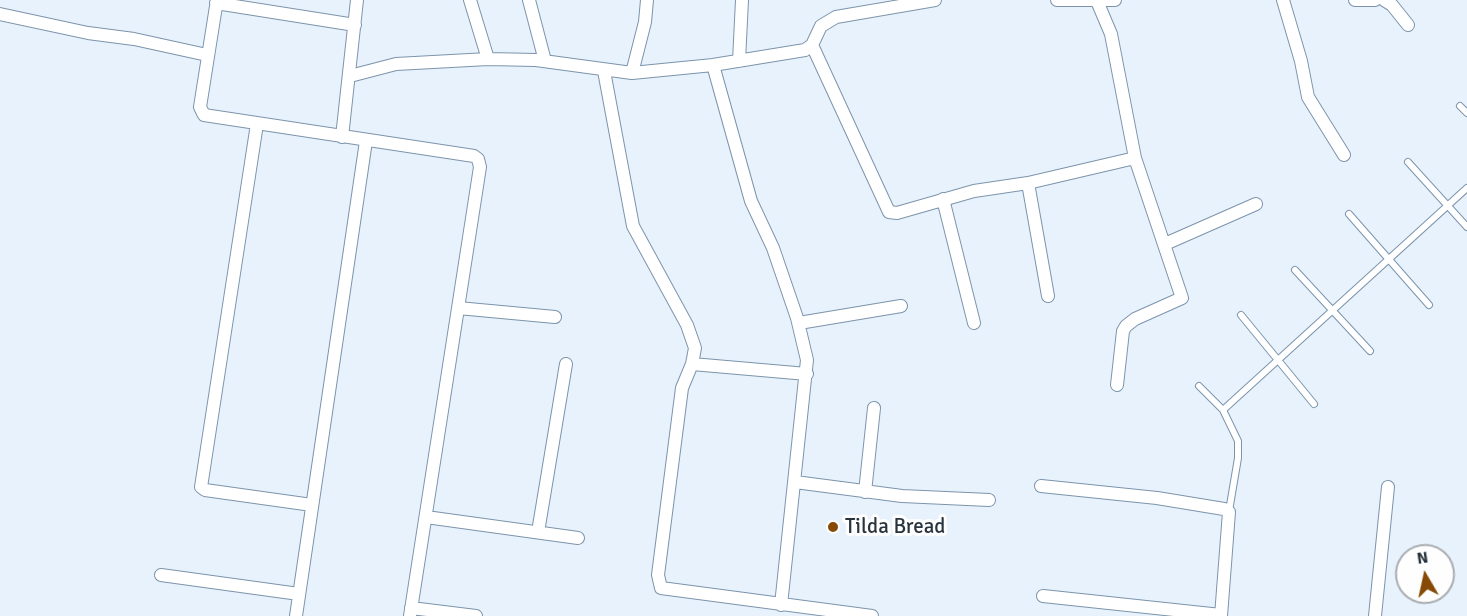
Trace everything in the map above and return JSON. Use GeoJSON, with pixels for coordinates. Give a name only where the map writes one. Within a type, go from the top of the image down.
{"type":"FeatureCollection","features":[{"type":"Feature","properties":{"kind":"street"},"geometry":{"type":"LineString","coordinates":[[342,137],[357,0]]}},
{"type":"Feature","properties":{"kind":"street"},"geometry":{"type":"LineString","coordinates":[[470,0],[488,59]]}},
{"type":"Feature","properties":{"kind":"street"},"geometry":{"type":"LineString","coordinates":[[529,0],[545,61]]}},
{"type":"Feature","properties":{"kind":"street"},"geometry":{"type":"LineString","coordinates":[[632,73],[645,22],[647,0]]}},
{"type":"Feature","properties":{"kind":"street"},"geometry":{"type":"LineString","coordinates":[[739,61],[742,0]]}},
{"type":"Feature","properties":{"kind":"street"},"geometry":{"type":"LineString","coordinates":[[350,76],[396,64],[488,59],[545,61],[604,71],[632,73],[713,65],[805,50],[812,45],[821,26],[836,17],[935,0]]}},
{"type":"Feature","properties":{"kind":"street"},"geometry":{"type":"LineString","coordinates":[[1057,0],[1115,0]]}},
{"type":"Feature","properties":{"kind":"street"},"geometry":{"type":"LineString","coordinates":[[1283,0],[1298,50],[1308,97],[1344,155]]}},
{"type":"Feature","properties":{"kind":"street"},"geometry":{"type":"LineString","coordinates":[[1355,0],[1375,0]]}},
{"type":"Feature","properties":{"kind":"street"},"geometry":{"type":"LineString","coordinates":[[1384,0],[1392,5],[1408,25]]}},
{"type":"Feature","properties":{"kind":"street"},"geometry":{"type":"LineString","coordinates":[[355,25],[216,1],[201,111],[212,117],[474,156],[478,159],[480,167],[410,612],[476,616]]}},
{"type":"Feature","properties":{"kind":"street"},"geometry":{"type":"LineString","coordinates":[[1097,1],[1111,34],[1135,158],[1182,298],[1135,319],[1126,327],[1123,332],[1117,385]]}},
{"type":"Feature","properties":{"kind":"street"},"geometry":{"type":"LineString","coordinates":[[0,14],[207,55]]}},
{"type":"Feature","properties":{"kind":"street"},"geometry":{"type":"LineString","coordinates":[[812,45],[886,210],[897,213],[943,199],[1028,183],[1135,158]]}},
{"type":"Feature","properties":{"kind":"street"},"geometry":{"type":"LineString","coordinates":[[713,65],[751,201],[773,248],[799,323],[806,352],[807,374],[781,605]]}},
{"type":"Feature","properties":{"kind":"street"},"geometry":{"type":"LineString","coordinates":[[604,71],[632,221],[687,325],[695,348],[693,364],[682,388],[658,575],[661,588],[840,614],[872,616]]}},
{"type":"Feature","properties":{"kind":"street"},"geometry":{"type":"LineString","coordinates":[[257,124],[201,487],[205,490],[312,504]]}},
{"type":"Feature","properties":{"kind":"street"},"geometry":{"type":"LineString","coordinates":[[296,616],[366,141]]}},
{"type":"Feature","properties":{"kind":"street"},"geometry":{"type":"LineString","coordinates":[[1028,183],[1048,296]]}},
{"type":"Feature","properties":{"kind":"street"},"geometry":{"type":"LineString","coordinates":[[943,199],[974,323]]}},
{"type":"Feature","properties":{"kind":"street"},"geometry":{"type":"LineString","coordinates":[[1165,244],[1256,204]]}},
{"type":"Feature","properties":{"kind":"street"},"geometry":{"type":"LineString","coordinates":[[799,323],[901,306]]}},
{"type":"Feature","properties":{"kind":"street"},"geometry":{"type":"LineString","coordinates":[[458,308],[555,317]]}},
{"type":"Feature","properties":{"kind":"street"},"geometry":{"type":"LineString","coordinates":[[538,532],[566,364]]}},
{"type":"Feature","properties":{"kind":"street"},"geometry":{"type":"LineString","coordinates":[[693,364],[807,374]]}},
{"type":"Feature","properties":{"kind":"street"},"geometry":{"type":"LineString","coordinates":[[865,492],[874,408]]}},
{"type":"Feature","properties":{"kind":"street"},"geometry":{"type":"LineString","coordinates":[[795,482],[865,492],[989,500]]}},
{"type":"Feature","properties":{"kind":"street"},"geometry":{"type":"LineString","coordinates":[[1041,486],[1157,498],[1224,508],[1229,512],[1221,615],[1042,596]]}},
{"type":"Feature","properties":{"kind":"street"},"geometry":{"type":"LineString","coordinates":[[1375,616],[1388,487]]}},
{"type":"Feature","properties":{"kind":"street"},"geometry":{"type":"LineString","coordinates":[[426,517],[578,538]]}},
{"type":"Feature","properties":{"kind":"street"},"geometry":{"type":"LineString","coordinates":[[161,575],[299,594]]}},
{"type":"Feature","properties":{"kind":"lane"},"geometry":{"type":"LineString","coordinates":[[1460,106],[1467,113]]}},
{"type":"Feature","properties":{"kind":"lane"},"geometry":{"type":"LineString","coordinates":[[1408,162],[1467,227]]}},
{"type":"Feature","properties":{"kind":"lane"},"geometry":{"type":"LineString","coordinates":[[1223,410],[1276,359],[1467,188]]}},
{"type":"Feature","properties":{"kind":"lane"},"geometry":{"type":"LineString","coordinates":[[1349,214],[1429,305]]}},
{"type":"Feature","properties":{"kind":"lane"},"geometry":{"type":"LineString","coordinates":[[1295,270],[1370,351]]}},
{"type":"Feature","properties":{"kind":"lane"},"geometry":{"type":"LineString","coordinates":[[1241,315],[1314,404]]}},
{"type":"Feature","properties":{"kind":"lane"},"geometry":{"type":"LineString","coordinates":[[1199,386],[1223,410],[1238,441],[1238,458],[1229,512]]}},
{"type":"Feature","properties":{"kind":"place","name":"Tilda Bread"},"geometry":{"type":"Point","coordinates":[833,527]}}]}
